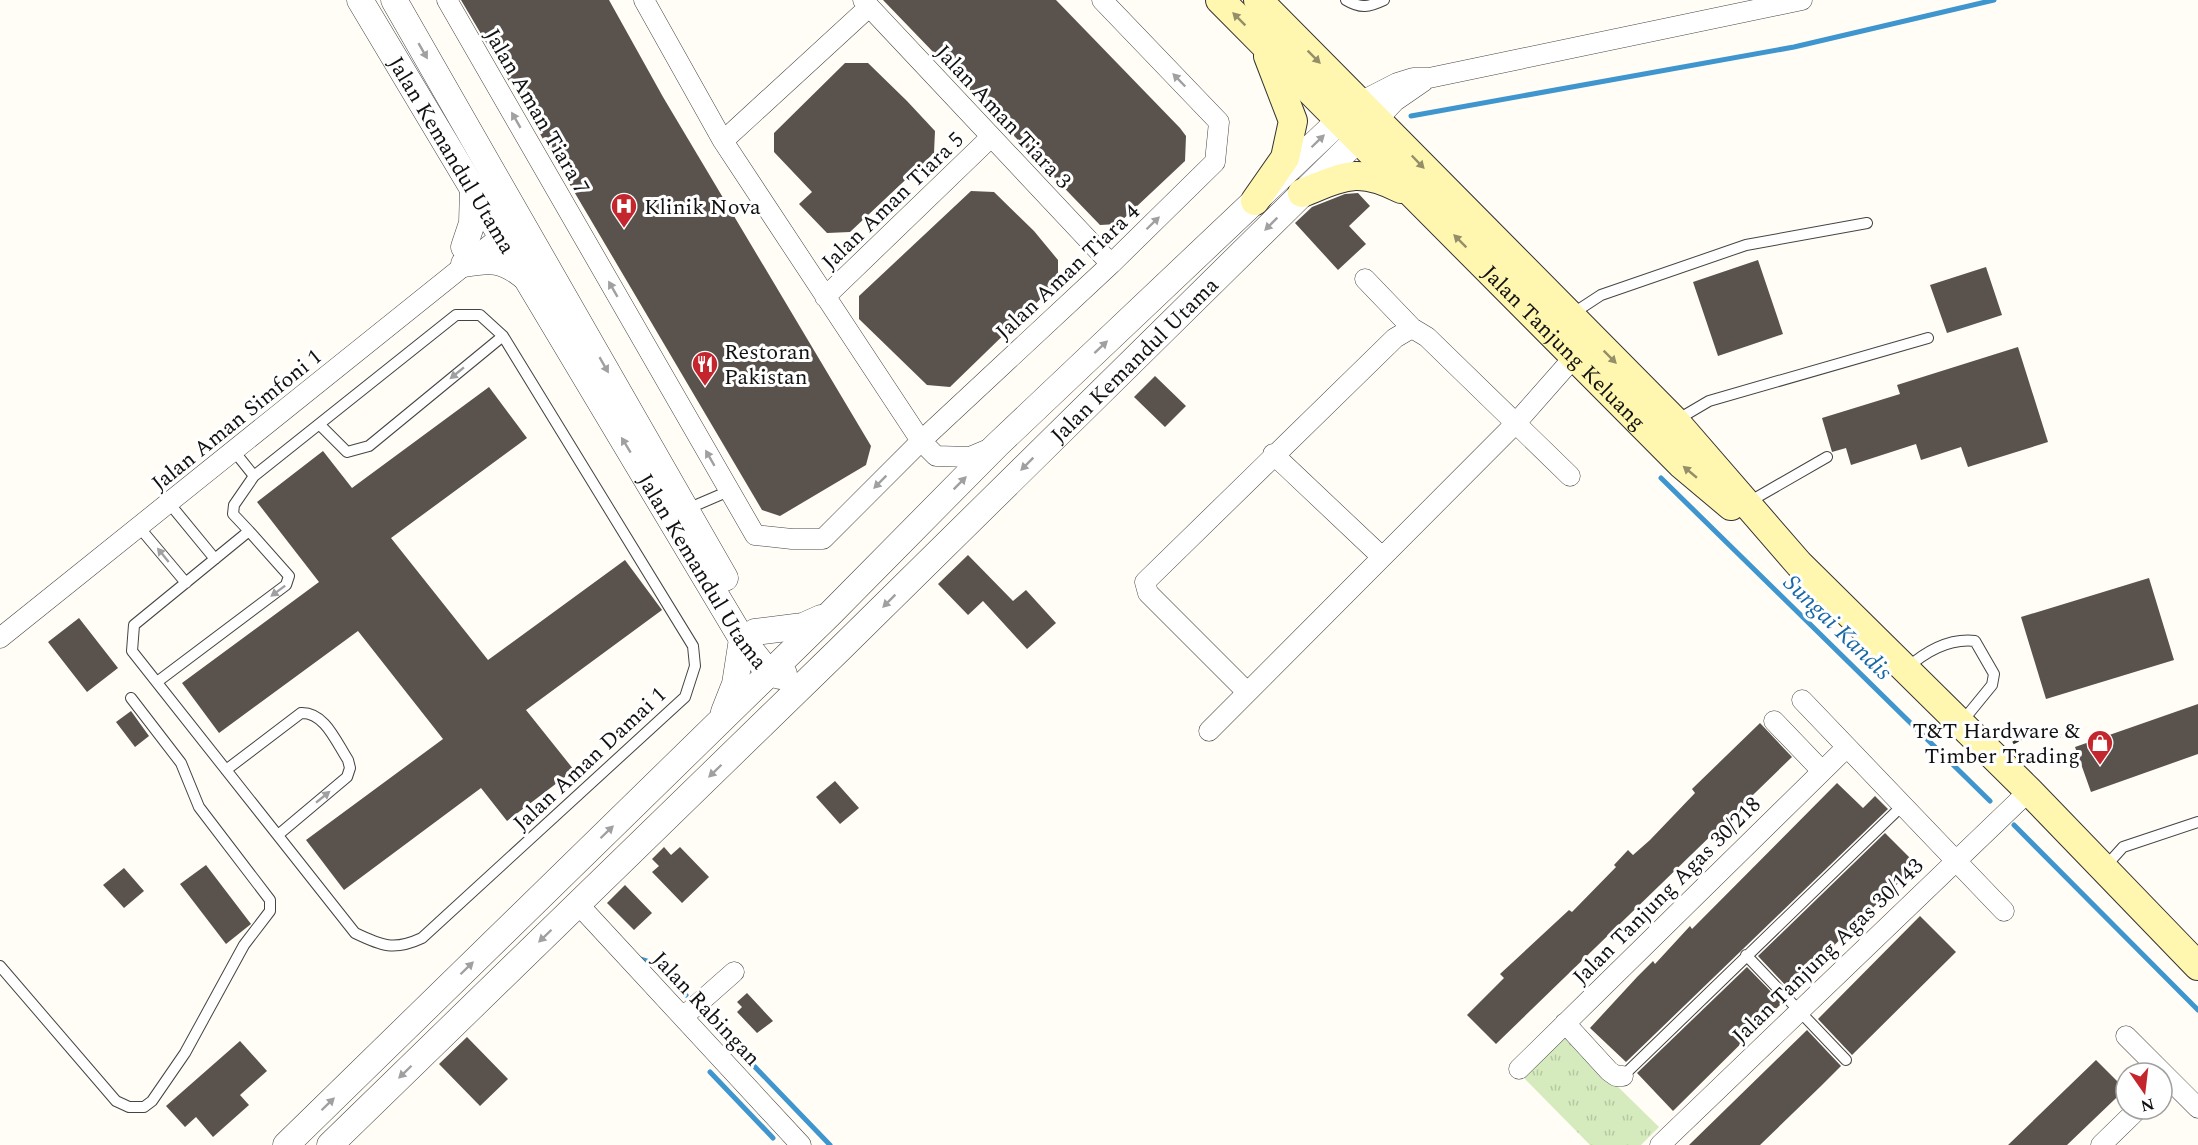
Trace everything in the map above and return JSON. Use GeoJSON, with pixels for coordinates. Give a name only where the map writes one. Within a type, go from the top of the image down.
{"type":"FeatureCollection","features":[{"type":"Feature","properties":{"kind":"main road"},"geometry":{"type":"LineString","coordinates":[[1220,0],[1265,45],[1358,121]]}},
{"type":"Feature","properties":{"kind":"main road"},"geometry":{"type":"LineString","coordinates":[[1258,0],[1358,121]]}},
{"type":"Feature","properties":{"kind":"main road"},"geometry":{"type":"LineString","coordinates":[[1255,201],[1285,158],[1293,121],[1265,45]]}},
{"type":"Feature","properties":{"kind":"main road","name":"Jalan Tanjung Keluang"},"geometry":{"type":"LineString","coordinates":[[1358,121],[1416,197],[1681,464],[1799,564],[2029,791],[2198,966]]}},
{"type":"Feature","properties":{"kind":"main road","name":"Jalan Tanjung Keluang"},"geometry":{"type":"LineString","coordinates":[[1358,121],[1569,316],[1675,421],[1799,564]]}},
{"type":"Feature","properties":{"kind":"main road"},"geometry":{"type":"LineString","coordinates":[[1302,193],[1345,176],[1362,175],[1379,178],[1416,197]]}},
{"type":"Feature","properties":{"kind":"street","name":"Jalan Kemandul Utama"},"geometry":{"type":"LineString","coordinates":[[360,0],[500,228],[526,277],[748,635],[775,671]]}},
{"type":"Feature","properties":{"kind":"street","name":"Jalan Kemandul Utama"},"geometry":{"type":"LineString","coordinates":[[394,0],[687,509],[748,635]]}},
{"type":"Feature","properties":{"kind":"street","name":"Jalan Aman Tiara 7"},"geometry":{"type":"LineString","coordinates":[[447,0],[755,535],[792,539],[823,538],[921,441]]}},
{"type":"Feature","properties":{"kind":"street"},"geometry":{"type":"LineString","coordinates":[[644,0],[723,141],[921,441],[936,456],[970,458],[997,445]]}},
{"type":"Feature","properties":{"kind":"street","name":"Jalan Aman Tiara 4"},"geometry":{"type":"LineString","coordinates":[[921,441],[1111,264],[1215,162],[1220,122],[1102,0]]}},
{"type":"Feature","properties":{"kind":"street"},"geometry":{"type":"LineString","coordinates":[[1358,121],[1397,83],[1413,78],[1429,78],[1802,0]]}},
{"type":"Feature","properties":{"kind":"street"},"geometry":{"type":"LineString","coordinates":[[723,141],[866,3]]}},
{"type":"Feature","properties":{"kind":"street","name":"Jalan Aman Tiara 3"},"geometry":{"type":"LineString","coordinates":[[866,3],[1111,264]]}},
{"type":"Feature","properties":{"kind":"street","name":"Jalan Kemandul Utama"},"geometry":{"type":"LineString","coordinates":[[775,671],[839,650],[1302,193],[1358,121]]}},
{"type":"Feature","properties":{"kind":"street","name":"Jalan Kemandul Utama"},"geometry":{"type":"LineString","coordinates":[[286,1145],[722,718],[775,671],[997,445],[1255,201],[1358,121]]}},
{"type":"Feature","properties":{"kind":"street","name":"Jalan Aman Tiara 5"},"geometry":{"type":"LineString","coordinates":[[825,297],[991,137]]}},
{"type":"Feature","properties":{"kind":"street"},"geometry":{"type":"LineString","coordinates":[[473,187],[472,223],[464,256],[510,265],[526,277]]}},
{"type":"Feature","properties":{"kind":"street"},"geometry":{"type":"LineString","coordinates":[[508,198],[500,228],[531,238]]}},
{"type":"Feature","properties":{"kind":"street","name":"Jalan Aman Simfoni 1"},"geometry":{"type":"LineString","coordinates":[[0,623],[500,228]]}},
{"type":"Feature","properties":{"kind":"street","name":"Jalan Aman Simfoni 1"},"geometry":{"type":"LineString","coordinates":[[0,638],[234,451],[464,256]]}},
{"type":"Feature","properties":{"kind":"street"},"geometry":{"type":"LineString","coordinates":[[1365,279],[1412,328],[1427,337],[1570,476]]}},
{"type":"Feature","properties":{"kind":"street"},"geometry":{"type":"LineString","coordinates":[[1247,692],[1149,593],[1145,582],[1273,454],[1395,338],[1412,328]]}},
{"type":"Feature","properties":{"kind":"street"},"geometry":{"type":"LineString","coordinates":[[1209,731],[1515,423],[1575,356]]}},
{"type":"Feature","properties":{"kind":"street"},"geometry":{"type":"LineString","coordinates":[[1273,454],[1382,557]]}},
{"type":"Feature","properties":{"kind":"street"},"geometry":{"type":"LineString","coordinates":[[722,718],[735,684],[748,635],[803,626],[830,614]]}},
{"type":"Feature","properties":{"kind":"street"},"geometry":{"type":"LineString","coordinates":[[330,1145],[839,650]]}},
{"type":"Feature","properties":{"kind":"street"},"geometry":{"type":"LineString","coordinates":[[757,730],[775,671]]}},
{"type":"Feature","properties":{"kind":"street"},"geometry":{"type":"LineString","coordinates":[[1802,700],[2004,911]]}},
{"type":"Feature","properties":{"kind":"street"},"geometry":{"type":"LineString","coordinates":[[1774,721],[1822,771]]}},
{"type":"Feature","properties":{"kind":"street","name":"Jalan Tanjung Agas 30/218"},"geometry":{"type":"LineString","coordinates":[[1519,1069],[1847,747]]}},
{"type":"Feature","properties":{"kind":"street","name":"Jalan Tanjung Agas 30/143"},"geometry":{"type":"LineString","coordinates":[[1660,1145],[1955,859],[2029,791]]}},
{"type":"Feature","properties":{"kind":"street","name":"Jalan Rabingan"},"geometry":{"type":"LineString","coordinates":[[578,904],[801,1145]]}},
{"type":"Feature","properties":{"kind":"street"},"geometry":{"type":"LineString","coordinates":[[683,1017],[734,972]]}},
{"type":"Feature","properties":{"kind":"street"},"geometry":{"type":"LineString","coordinates":[[1565,1023],[1609,1071],[1616,1076],[1623,1076]]}},
{"type":"Feature","properties":{"kind":"street"},"geometry":{"type":"LineString","coordinates":[[2126,1036],[2147,1061]]}},
{"type":"Feature","properties":{"kind":"street"},"geometry":{"type":"LineString","coordinates":[[2174,1089],[2198,1108]]}},
{"type":"Feature","properties":{"kind":"street"},"geometry":{"type":"LineString","coordinates":[[2101,1145],[2126,1121]]}},
{"type":"Feature","properties":{"kind":"lane"},"geometry":{"type":"LineString","coordinates":[[1346,0],[1358,7],[1372,6],[1384,0]]}},
{"type":"Feature","properties":{"kind":"lane"},"geometry":{"type":"LineString","coordinates":[[1569,316],[1601,295],[1746,245],[1867,223]]}},
{"type":"Feature","properties":{"kind":"lane","name":"Jalan Aman Damai 1"},"geometry":{"type":"LineString","coordinates":[[456,315],[480,315],[502,336],[693,646],[695,666],[685,697],[422,938],[403,947],[377,944],[355,933],[132,651],[134,625],[249,531],[233,514],[234,505],[254,476],[319,424],[456,315]]}},
{"type":"Feature","properties":{"kind":"lane"},"geometry":{"type":"LineString","coordinates":[[319,424],[347,452],[369,446],[502,336]]}},
{"type":"Feature","properties":{"kind":"lane"},"geometry":{"type":"LineString","coordinates":[[1675,421],[1709,401],[1928,338]]}},
{"type":"Feature","properties":{"kind":"lane"},"geometry":{"type":"LineString","coordinates":[[234,451],[254,476]]}},
{"type":"Feature","properties":{"kind":"lane"},"geometry":{"type":"LineString","coordinates":[[1747,503],[1827,457]]}},
{"type":"Feature","properties":{"kind":"lane"},"geometry":{"type":"LineString","coordinates":[[687,509],[729,491]]}},
{"type":"Feature","properties":{"kind":"lane"},"geometry":{"type":"LineString","coordinates":[[169,503],[215,559]]}},
{"type":"Feature","properties":{"kind":"lane"},"geometry":{"type":"LineString","coordinates":[[139,527],[186,583]]}},
{"type":"Feature","properties":{"kind":"lane"},"geometry":{"type":"LineString","coordinates":[[157,682],[286,585],[289,576],[249,531]]}},
{"type":"Feature","properties":{"kind":"lane"},"geometry":{"type":"LineString","coordinates":[[1906,669],[1924,652],[1962,640],[1975,641],[1994,674],[1992,685],[1961,724]]}},
{"type":"Feature","properties":{"kind":"lane"},"geometry":{"type":"LineString","coordinates":[[0,966],[116,1101],[129,1107],[144,1107],[152,1101],[185,1053],[244,945],[270,911],[270,900],[199,807],[181,763],[131,698]]}},
{"type":"Feature","properties":{"kind":"lane"},"geometry":{"type":"LineString","coordinates":[[226,770],[301,713],[311,712],[322,720],[348,760],[350,768],[347,777],[278,835]]}},
{"type":"Feature","properties":{"kind":"lane"},"geometry":{"type":"LineString","coordinates":[[1623,1076],[1746,954],[1903,805]]}},
{"type":"Feature","properties":{"kind":"lane"},"geometry":{"type":"LineString","coordinates":[[2105,868],[2123,847],[2198,822]]}},
{"type":"Feature","properties":{"kind":"lane"},"geometry":{"type":"LineString","coordinates":[[1746,954],[1846,1060]]}},
{"type":"Feature","properties":{"kind":"path"},"geometry":{"type":"LineString","coordinates":[[1996,759],[2016,740],[2034,732],[2080,739]]}},
{"type":"Feature","properties":{"kind":"green space"},"geometry":{"type":"Polygon","coordinates":[[[1566,1036],[1659,1127],[1641,1145],[1590,1145],[1524,1078],[1566,1036]]]}},
{"type":"Feature","properties":{"kind":"building"},"geometry":{"type":"Polygon","coordinates":[[[461,0],[609,0],[663,97],[871,446],[866,465],[780,516],[762,510],[461,0]]]}},
{"type":"Feature","properties":{"kind":"building"},"geometry":{"type":"Polygon","coordinates":[[[883,0],[1056,0],[1180,128],[1186,136],[1185,161],[1118,224],[1100,225],[883,0]]]}},
{"type":"Feature","properties":{"kind":"building"},"geometry":{"type":"Polygon","coordinates":[[[845,63],[868,63],[907,101],[935,131],[934,153],[850,232],[827,233],[799,204],[812,192],[774,152],[774,133],[845,63]]]}},
{"type":"Feature","properties":{"kind":"building"},"geometry":{"type":"Polygon","coordinates":[[[971,191],[994,192],[1034,231],[1058,260],[1058,282],[950,387],[927,385],[859,319],[859,296],[971,191]]]}},
{"type":"Feature","properties":{"kind":"building"},"geometry":{"type":"Polygon","coordinates":[[[1358,193],[1370,206],[1349,226],[1366,244],[1338,270],[1295,223],[1312,207],[1345,194],[1358,193]]]}},
{"type":"Feature","properties":{"kind":"building"},"geometry":{"type":"Polygon","coordinates":[[[1758,260],[1783,334],[1718,356],[1693,282],[1758,260]]]}},
{"type":"Feature","properties":{"kind":"building"},"geometry":{"type":"Polygon","coordinates":[[[1986,267],[2002,315],[1947,333],[1930,285],[1986,267]]]}},
{"type":"Feature","properties":{"kind":"building"},"geometry":{"type":"Polygon","coordinates":[[[2018,347],[2048,442],[1968,467],[1961,447],[1921,460],[1916,444],[1851,465],[1846,448],[1832,452],[1822,418],[1900,394],[1897,385],[2018,347]]]}},
{"type":"Feature","properties":{"kind":"building"},"geometry":{"type":"Polygon","coordinates":[[[1155,376],[1186,406],[1165,427],[1134,397],[1155,376]]]}},
{"type":"Feature","properties":{"kind":"building"},"geometry":{"type":"Polygon","coordinates":[[[489,387],[527,438],[391,538],[488,660],[625,560],[662,610],[526,710],[574,770],[507,821],[481,788],[344,890],[306,840],[443,739],[358,631],[219,733],[182,683],[319,582],[257,502],[323,451],[352,488],[489,387]]]}},
{"type":"Feature","properties":{"kind":"building"},"geometry":{"type":"Polygon","coordinates":[[[968,555],[1013,601],[1026,590],[1056,623],[1027,649],[983,601],[968,615],[938,584],[968,555]]]}},
{"type":"Feature","properties":{"kind":"building"},"geometry":{"type":"Polygon","coordinates":[[[2149,578],[2174,660],[2046,699],[2021,617],[2149,578]]]}},
{"type":"Feature","properties":{"kind":"building"},"geometry":{"type":"Polygon","coordinates":[[[79,618],[118,668],[87,692],[48,642],[79,618]]]}},
{"type":"Feature","properties":{"kind":"building"},"geometry":{"type":"Polygon","coordinates":[[[2198,704],[2198,754],[2091,792],[2075,747],[2198,704]]]}},
{"type":"Feature","properties":{"kind":"building"},"geometry":{"type":"Polygon","coordinates":[[[131,711],[149,736],[135,747],[116,722],[131,711]]]}},
{"type":"Feature","properties":{"kind":"building"},"geometry":{"type":"Polygon","coordinates":[[[1760,723],[1792,757],[1496,1044],[1467,1015],[1504,978],[1500,974],[1569,910],[1572,912],[1616,867],[1614,865],[1628,850],[1633,855],[1650,840],[1695,793],[1692,789],[1760,723]]]}},
{"type":"Feature","properties":{"kind":"building"},"geometry":{"type":"Polygon","coordinates":[[[835,781],[859,808],[840,824],[816,797],[835,781]]]}},
{"type":"Feature","properties":{"kind":"building"},"geometry":{"type":"Polygon","coordinates":[[[1837,783],[1863,808],[1875,796],[1888,809],[1626,1062],[1590,1028],[1653,961],[1655,964],[1690,926],[1692,929],[1837,783]]]}},
{"type":"Feature","properties":{"kind":"building"},"geometry":{"type":"Polygon","coordinates":[[[1885,833],[1917,865],[1789,989],[1758,956],[1885,833]]]}},
{"type":"Feature","properties":{"kind":"building"},"geometry":{"type":"Polygon","coordinates":[[[664,847],[671,855],[680,847],[709,877],[682,903],[652,872],[659,866],[652,859],[664,847]]]}},
{"type":"Feature","properties":{"kind":"building"},"geometry":{"type":"Polygon","coordinates":[[[206,865],[251,924],[226,944],[180,884],[206,865]]]}},
{"type":"Feature","properties":{"kind":"building"},"geometry":{"type":"Polygon","coordinates":[[[124,868],[144,891],[124,908],[103,885],[124,868]]]}},
{"type":"Feature","properties":{"kind":"building"},"geometry":{"type":"Polygon","coordinates":[[[625,885],[652,913],[634,930],[607,903],[625,885]]]}},
{"type":"Feature","properties":{"kind":"building"},"geometry":{"type":"Polygon","coordinates":[[[1920,916],[1956,952],[1852,1055],[1818,1019],[1920,916]]]}},
{"type":"Feature","properties":{"kind":"building"},"geometry":{"type":"Polygon","coordinates":[[[1747,967],[1782,1003],[1673,1111],[1637,1073],[1747,967]]]}},
{"type":"Feature","properties":{"kind":"building"},"geometry":{"type":"Polygon","coordinates":[[[747,993],[773,1021],[757,1033],[737,1012],[742,1007],[737,1002],[747,993]]]}},
{"type":"Feature","properties":{"kind":"building"},"geometry":{"type":"Polygon","coordinates":[[[1807,1030],[1841,1066],[1821,1086],[1760,1145],[1689,1145],[1807,1030]]]}},
{"type":"Feature","properties":{"kind":"building"},"geometry":{"type":"Polygon","coordinates":[[[467,1037],[508,1079],[480,1106],[439,1064],[467,1037]]]}},
{"type":"Feature","properties":{"kind":"building"},"geometry":{"type":"Polygon","coordinates":[[[240,1041],[267,1071],[240,1095],[249,1105],[213,1137],[196,1117],[185,1127],[166,1106],[240,1041]]]}},
{"type":"Feature","properties":{"kind":"building"},"geometry":{"type":"Polygon","coordinates":[[[2096,1060],[2114,1078],[2114,1100],[2067,1145],[2008,1145],[2096,1060]]]}},
{"type":"Feature","properties":{"kind":"waterway"},"geometry":{"type":"LineString","coordinates":[[1411,116],[1794,47],[1994,0]]}},
{"type":"Feature","properties":{"kind":"waterway","name":"Sungai Kandis"},"geometry":{"type":"LineString","coordinates":[[1661,478],[1990,801]]}},
{"type":"Feature","properties":{"kind":"waterway","name":"Sungai Kandis"},"geometry":{"type":"LineString","coordinates":[[2014,825],[2198,1010]]}},
{"type":"Feature","properties":{"kind":"waterway"},"geometry":{"type":"LineString","coordinates":[[640,959],[656,964],[686,995]]}},
{"type":"Feature","properties":{"kind":"waterway"},"geometry":{"type":"LineString","coordinates":[[706,1016],[830,1145]]}},
{"type":"Feature","properties":{"kind":"waterway"},"geometry":{"type":"LineString","coordinates":[[710,1072],[773,1138]]}},
{"type":"Feature","properties":{"kind":"place","name":"Klinik Nova"},"geometry":{"type":"Point","coordinates":[624,229]}},
{"type":"Feature","properties":{"kind":"place","name":"Restoran Pakistan"},"geometry":{"type":"Point","coordinates":[705,387]}},
{"type":"Feature","properties":{"kind":"place","name":"T&T Hardware & Timber Trading"},"geometry":{"type":"Point","coordinates":[2100,766]}}]}
